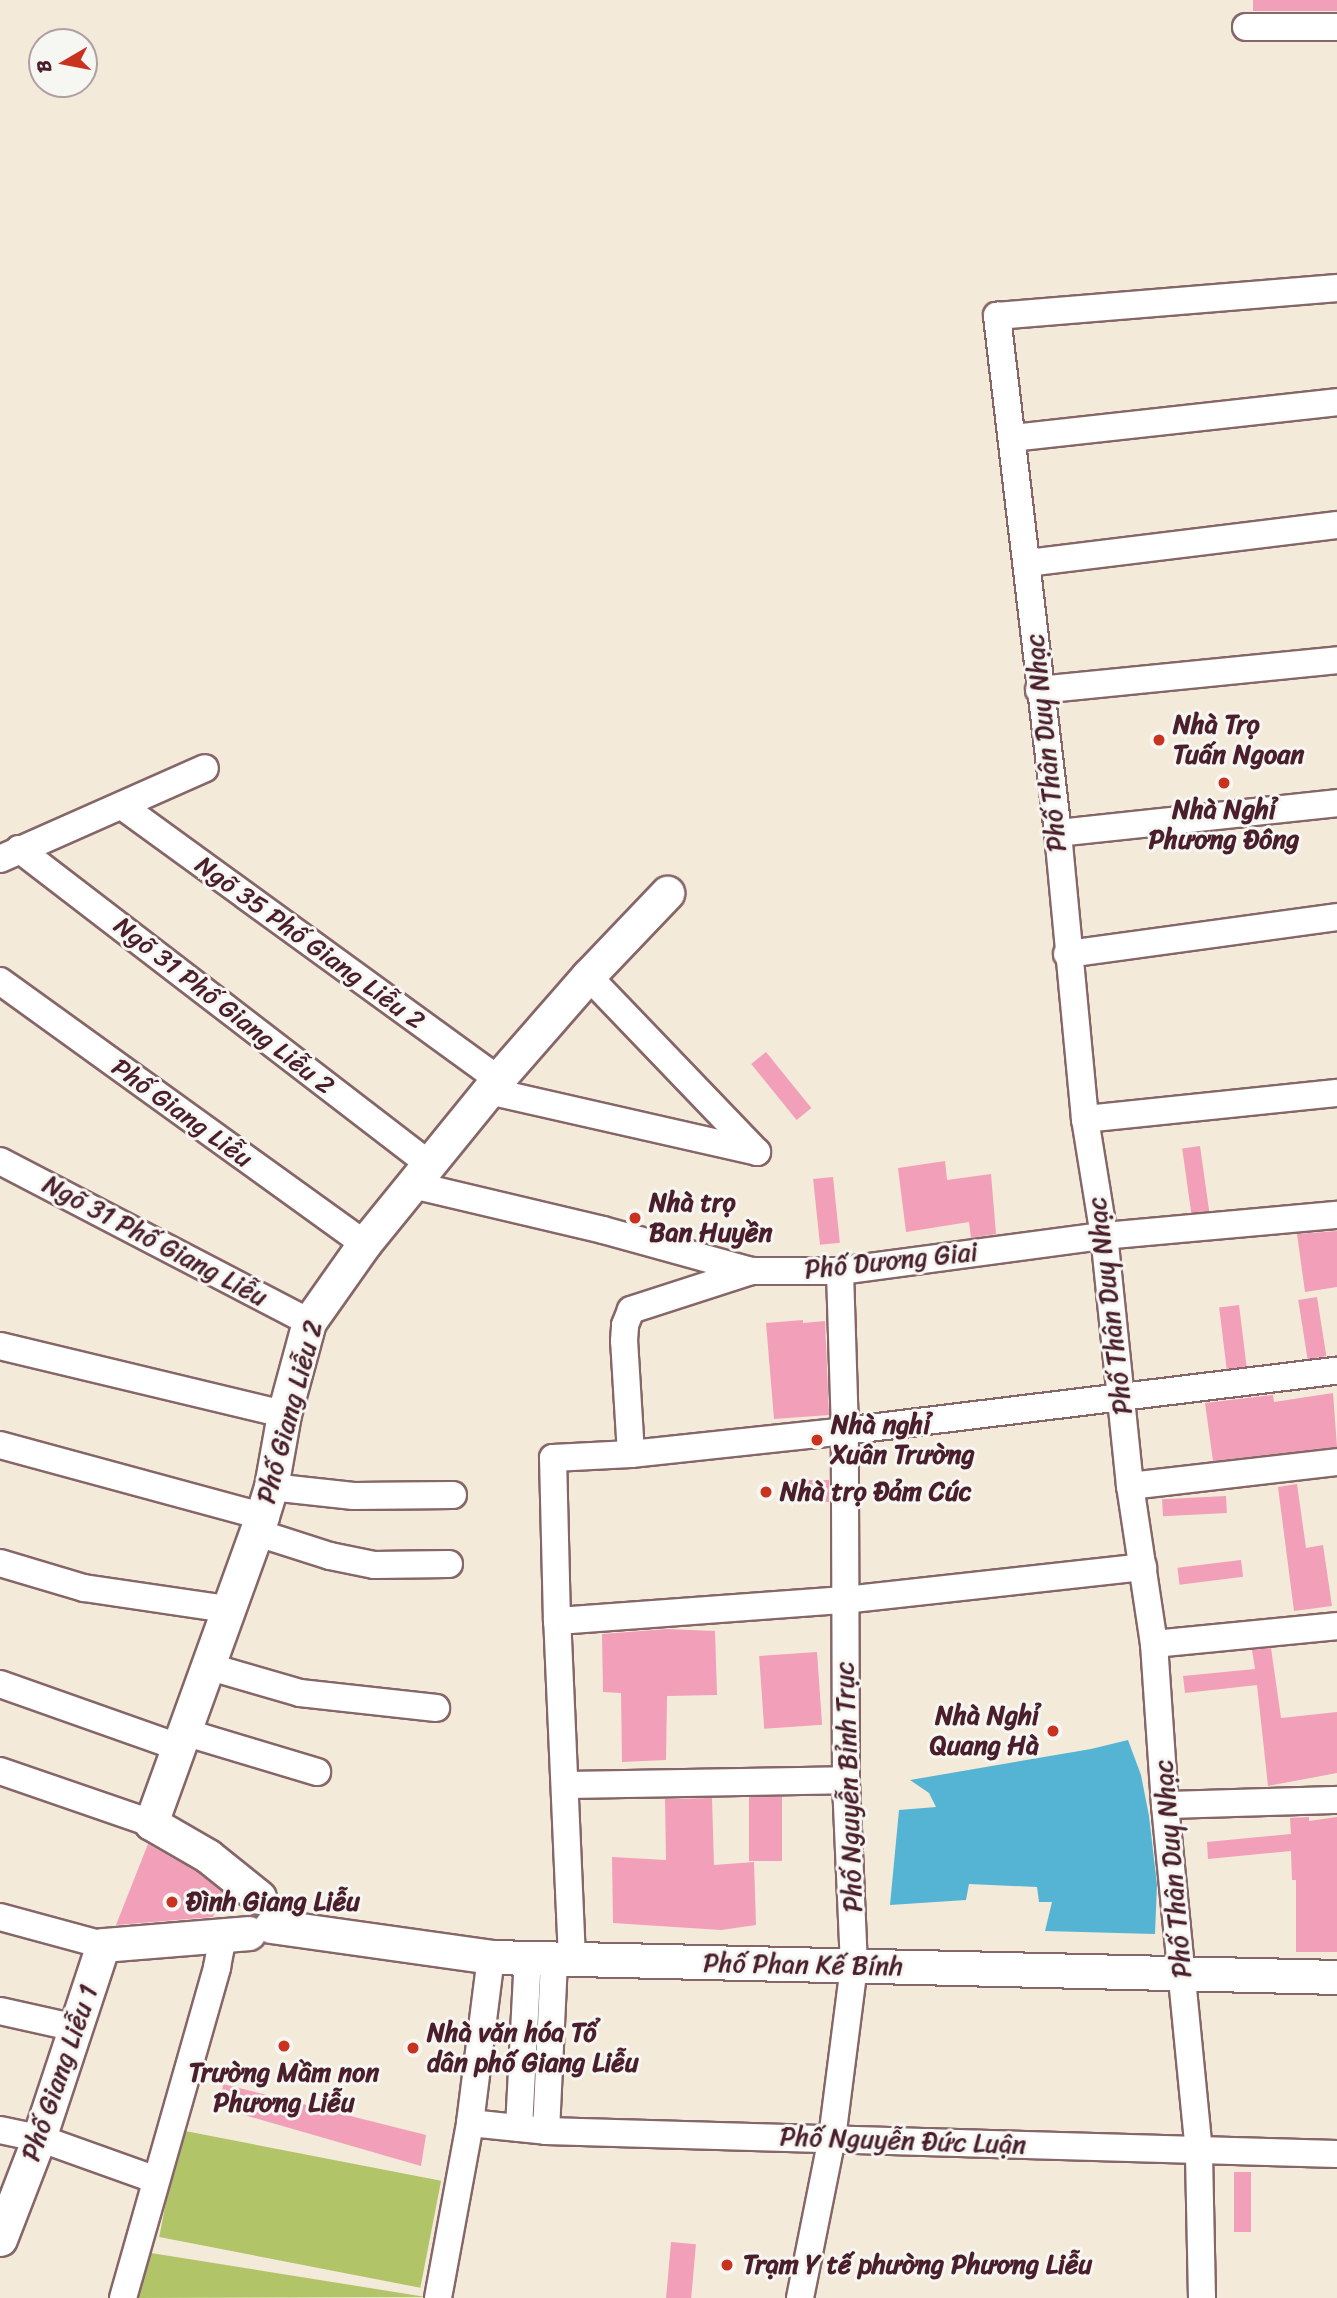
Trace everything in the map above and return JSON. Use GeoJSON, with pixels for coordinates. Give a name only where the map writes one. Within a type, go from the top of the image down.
{"type":"FeatureCollection","features":[{"type":"Feature","properties":{"kind":"main road","name":"Phố Giang Liễu 2"},"geometry":{"type":"LineString","coordinates":[[151,1823],[263,1512],[284,1414],[309,1322],[364,1244],[493,1085],[587,976],[667,893]]}},
{"type":"Feature","properties":{"kind":"main road"},"geometry":{"type":"LineString","coordinates":[[151,1823],[208,1856],[250,1923]]}},
{"type":"Feature","properties":{"kind":"main road","name":"Phố Phan Kế Bính"},"geometry":{"type":"LineString","coordinates":[[103,1945],[250,1923],[491,1957],[1337,1978]]}},
{"type":"Feature","properties":{"kind":"main road","name":"Phố Giang Liễu 1"},"geometry":{"type":"LineString","coordinates":[[0,2239],[39,2138],[103,1945]]}},
{"type":"Feature","properties":{"kind":"street"},"geometry":{"type":"LineString","coordinates":[[1246,27],[1337,27]]}},
{"type":"Feature","properties":{"kind":"street","name":"Phố Thân Duy Nhạc"},"geometry":{"type":"LineString","coordinates":[[1202,2298],[1199,2152],[1165,1805],[1154,1644],[1130,1486],[1104,1236],[1085,1119],[1067,954],[1058,832],[1039,690],[1027,562],[997,316],[1337,288]]}},
{"type":"Feature","properties":{"kind":"street"},"geometry":{"type":"LineString","coordinates":[[1013,438],[1337,402]]}},
{"type":"Feature","properties":{"kind":"street"},"geometry":{"type":"LineString","coordinates":[[1027,562],[1337,525]]}},
{"type":"Feature","properties":{"kind":"street"},"geometry":{"type":"LineString","coordinates":[[1039,690],[1337,660]]}},
{"type":"Feature","properties":{"kind":"street"},"geometry":{"type":"LineString","coordinates":[[10,854],[205,768]]}},
{"type":"Feature","properties":{"kind":"street"},"geometry":{"type":"LineString","coordinates":[[1058,832],[1337,803]]}},
{"type":"Feature","properties":{"kind":"street","name":"Ngõ 35 Phố Giang Liễu 2"},"geometry":{"type":"LineString","coordinates":[[122,806],[493,1085]]}},
{"type":"Feature","properties":{"kind":"street","name":"Ngõ 31 Phố Giang Liễu 2"},"geometry":{"type":"LineString","coordinates":[[10,854],[421,1174]]}},
{"type":"Feature","properties":{"kind":"street"},"geometry":{"type":"LineString","coordinates":[[1067,954],[1337,917]]}},
{"type":"Feature","properties":{"kind":"street"},"geometry":{"type":"LineString","coordinates":[[493,1085],[757,1152],[587,976]]}},
{"type":"Feature","properties":{"kind":"street","name":"Phố Giang Liễu"},"geometry":{"type":"LineString","coordinates":[[0,981],[364,1244]]}},
{"type":"Feature","properties":{"kind":"street"},"geometry":{"type":"LineString","coordinates":[[1085,1119],[1337,1093]]}},
{"type":"Feature","properties":{"kind":"street","name":"Ngõ 31 Phố Giang Liễu"},"geometry":{"type":"LineString","coordinates":[[0,1161],[309,1322]]}},
{"type":"Feature","properties":{"kind":"street","name":"Phố Dương Giai"},"geometry":{"type":"LineString","coordinates":[[421,1174],[603,1230],[752,1271],[840,1271],[1104,1236],[1337,1215]]}},
{"type":"Feature","properties":{"kind":"street"},"geometry":{"type":"LineString","coordinates":[[631,1454],[624,1341],[625,1325],[631,1310],[752,1271]]}},
{"type":"Feature","properties":{"kind":"street","name":"Phố Nguyễn Bỉnh Trục"},"geometry":{"type":"LineString","coordinates":[[800,2298],[832,2138],[855,1966],[846,1780],[845,1432],[840,1271]]}},
{"type":"Feature","properties":{"kind":"street"},"geometry":{"type":"LineString","coordinates":[[0,1346],[284,1414]]}},
{"type":"Feature","properties":{"kind":"street"},"geometry":{"type":"LineString","coordinates":[[546,2131],[551,1959],[566,1785],[557,1621],[553,1458],[631,1454],[845,1432],[1337,1371]]}},
{"type":"Feature","properties":{"kind":"street"},"geometry":{"type":"LineString","coordinates":[[0,1445],[263,1512],[330,1556],[374,1565],[449,1564]]}},
{"type":"Feature","properties":{"kind":"street"},"geometry":{"type":"LineString","coordinates":[[1130,1486],[1337,1462]]}},
{"type":"Feature","properties":{"kind":"street"},"geometry":{"type":"LineString","coordinates":[[263,1512],[354,1496],[453,1495]]}},
{"type":"Feature","properties":{"kind":"street"},"geometry":{"type":"LineString","coordinates":[[0,1563],[85,1588],[228,1609]]}},
{"type":"Feature","properties":{"kind":"street"},"geometry":{"type":"LineString","coordinates":[[557,1621],[845,1600],[1143,1567]]}},
{"type":"Feature","properties":{"kind":"street"},"geometry":{"type":"LineString","coordinates":[[1154,1644],[1337,1626]]}},
{"type":"Feature","properties":{"kind":"street"},"geometry":{"type":"LineString","coordinates":[[207,1666],[300,1693],[436,1708]]}},
{"type":"Feature","properties":{"kind":"street"},"geometry":{"type":"LineString","coordinates":[[0,1684],[181,1739],[317,1772]]}},
{"type":"Feature","properties":{"kind":"street"},"geometry":{"type":"LineString","coordinates":[[0,1771],[151,1823]]}},
{"type":"Feature","properties":{"kind":"street"},"geometry":{"type":"LineString","coordinates":[[566,1785],[846,1780]]}},
{"type":"Feature","properties":{"kind":"street"},"geometry":{"type":"LineString","coordinates":[[1165,1805],[1337,1800]]}},
{"type":"Feature","properties":{"kind":"street"},"geometry":{"type":"LineString","coordinates":[[0,1917],[103,1945]]}},
{"type":"Feature","properties":{"kind":"street"},"geometry":{"type":"LineString","coordinates":[[123,2298],[217,1967],[250,1923]]}},
{"type":"Feature","properties":{"kind":"street"},"geometry":{"type":"LineString","coordinates":[[438,2298],[470,2123],[491,1957]]}},
{"type":"Feature","properties":{"kind":"street"},"geometry":{"type":"LineString","coordinates":[[519,2128],[551,1959]]}},
{"type":"Feature","properties":{"kind":"street"},"geometry":{"type":"LineString","coordinates":[[0,2011],[76,2028]]}},
{"type":"Feature","properties":{"kind":"street","name":"Phố Nguyễn Đức Luận"},"geometry":{"type":"LineString","coordinates":[[470,2123],[546,2131],[1337,2154]]}},
{"type":"Feature","properties":{"kind":"street"},"geometry":{"type":"LineString","coordinates":[[0,2130],[39,2138],[156,2180]]}},
{"type":"Feature","properties":{"kind":"green space"},"geometry":{"type":"Polygon","coordinates":[[[180,2130],[441,2181],[420,2288],[159,2237],[180,2130]]]}},
{"type":"Feature","properties":{"kind":"green space"},"geometry":{"type":"Polygon","coordinates":[[[151,2253],[426,2297],[137,2298],[151,2253]]]}},
{"type":"Feature","properties":{"kind":"water"},"geometry":{"type":"Polygon","coordinates":[[[1128,1740],[1141,1775],[1149,1816],[1157,1885],[1155,1934],[1045,1931],[1052,1902],[1039,1902],[1037,1887],[969,1884],[966,1900],[890,1905],[899,1810],[936,1807],[929,1793],[910,1780],[1091,1749],[1128,1740]]]}},
{"type":"Feature","properties":{"kind":"building"},"geometry":{"type":"Polygon","coordinates":[[[1253,0],[1337,0],[1337,11],[1253,11],[1253,0]]]}},
{"type":"Feature","properties":{"kind":"building"},"geometry":{"type":"Polygon","coordinates":[[[766,1052],[811,1108],[797,1120],[751,1064],[766,1052]]]}},
{"type":"Feature","properties":{"kind":"building"},"geometry":{"type":"Polygon","coordinates":[[[1200,1146],[1209,1211],[1191,1214],[1182,1149],[1200,1146]]]}},
{"type":"Feature","properties":{"kind":"building"},"geometry":{"type":"Polygon","coordinates":[[[945,1161],[947,1180],[991,1174],[996,1234],[971,1238],[969,1222],[906,1232],[898,1168],[945,1161]]]}},
{"type":"Feature","properties":{"kind":"building"},"geometry":{"type":"Polygon","coordinates":[[[833,1177],[840,1243],[820,1245],[813,1179],[833,1177]]]}},
{"type":"Feature","properties":{"kind":"building"},"geometry":{"type":"Polygon","coordinates":[[[1337,1231],[1337,1287],[1305,1292],[1297,1234],[1337,1231]]]}},
{"type":"Feature","properties":{"kind":"building"},"geometry":{"type":"Polygon","coordinates":[[[1317,1297],[1326,1356],[1308,1359],[1298,1300],[1317,1297]]]}},
{"type":"Feature","properties":{"kind":"building"},"geometry":{"type":"Polygon","coordinates":[[[1239,1305],[1247,1367],[1227,1369],[1219,1307],[1239,1305]]]}},
{"type":"Feature","properties":{"kind":"building"},"geometry":{"type":"Polygon","coordinates":[[[803,1320],[803,1323],[825,1321],[829,1415],[774,1419],[766,1323],[803,1320]]]}},
{"type":"Feature","properties":{"kind":"building"},"geometry":{"type":"Polygon","coordinates":[[[1333,1393],[1337,1447],[1213,1461],[1205,1403],[1273,1395],[1274,1402],[1333,1393]]]}},
{"type":"Feature","properties":{"kind":"building"},"geometry":{"type":"Polygon","coordinates":[[[789,1480],[829,1480],[829,1502],[789,1502],[789,1480]]]}},
{"type":"Feature","properties":{"kind":"building"},"geometry":{"type":"Polygon","coordinates":[[[1297,1484],[1306,1548],[1323,1545],[1332,1606],[1294,1611],[1278,1487],[1297,1484]]]}},
{"type":"Feature","properties":{"kind":"building"},"geometry":{"type":"Polygon","coordinates":[[[1226,1496],[1227,1513],[1163,1516],[1162,1499],[1226,1496]]]}},
{"type":"Feature","properties":{"kind":"building"},"geometry":{"type":"Polygon","coordinates":[[[1241,1560],[1243,1577],[1180,1585],[1177,1568],[1241,1560]]]}},
{"type":"Feature","properties":{"kind":"building"},"geometry":{"type":"Polygon","coordinates":[[[667,1629],[715,1631],[717,1695],[667,1696],[666,1760],[622,1762],[621,1693],[603,1692],[602,1634],[667,1629]]]}},
{"type":"Feature","properties":{"kind":"building"},"geometry":{"type":"Polygon","coordinates":[[[1271,1648],[1281,1718],[1337,1712],[1337,1773],[1268,1786],[1257,1685],[1185,1693],[1183,1676],[1255,1669],[1252,1650],[1271,1648]]]}},
{"type":"Feature","properties":{"kind":"building"},"geometry":{"type":"Polygon","coordinates":[[[817,1652],[822,1725],[764,1729],[759,1656],[817,1652]]]}},
{"type":"Feature","properties":{"kind":"building"},"geometry":{"type":"Polygon","coordinates":[[[749,1797],[782,1797],[782,1861],[749,1861],[749,1797]]]}},
{"type":"Feature","properties":{"kind":"building"},"geometry":{"type":"Polygon","coordinates":[[[712,1798],[714,1865],[754,1862],[756,1925],[721,1930],[613,1923],[612,1857],[666,1860],[665,1799],[712,1798]]]}},
{"type":"Feature","properties":{"kind":"building"},"geometry":{"type":"Polygon","coordinates":[[[1309,1817],[1309,1821],[1337,1817],[1337,1952],[1296,1952],[1296,1880],[1292,1880],[1291,1851],[1208,1859],[1207,1842],[1291,1834],[1290,1818],[1309,1817]]]}},
{"type":"Feature","properties":{"kind":"building","name":"Đình Giang Liễu"},"geometry":{"type":"Polygon","coordinates":[[[148,1844],[197,1872],[223,1893],[213,1917],[116,1925],[148,1844]]]}},
{"type":"Feature","properties":{"kind":"building"},"geometry":{"type":"Polygon","coordinates":[[[223,2084],[426,2135],[421,2166],[220,2108],[223,2084]]]}},
{"type":"Feature","properties":{"kind":"building"},"geometry":{"type":"Polygon","coordinates":[[[1234,2172],[1251,2172],[1251,2232],[1234,2232],[1234,2172]]]}},
{"type":"Feature","properties":{"kind":"building"},"geometry":{"type":"Polygon","coordinates":[[[671,2242],[696,2244],[691,2298],[666,2298],[671,2242]]]}},
{"type":"Feature","properties":{"kind":"place","name":"Nhà Trọ Tuấn Ngoan"},"geometry":{"type":"Point","coordinates":[1159,740]}},
{"type":"Feature","properties":{"kind":"place","name":"Nhà Nghỉ Phương Đông"},"geometry":{"type":"Point","coordinates":[1224,783]}},
{"type":"Feature","properties":{"kind":"place","name":"Nhà trọ Ban Huyền"},"geometry":{"type":"Point","coordinates":[635,1218]}},
{"type":"Feature","properties":{"kind":"place","name":"Nhà nghỉ Xuân Trường"},"geometry":{"type":"Point","coordinates":[817,1440]}},
{"type":"Feature","properties":{"kind":"place","name":"Nhà trọ Đảm Cúc"},"geometry":{"type":"Point","coordinates":[766,1492]}},
{"type":"Feature","properties":{"kind":"place","name":"Nhà Nghỉ Quang Hà"},"geometry":{"type":"Point","coordinates":[1053,1731]}},
{"type":"Feature","properties":{"kind":"place","name":"Đình Giang Liễu"},"geometry":{"type":"Point","coordinates":[172,1902]}},
{"type":"Feature","properties":{"kind":"place","name":"Trường Mầm non Phương Liễu"},"geometry":{"type":"Point","coordinates":[284,2046]}},
{"type":"Feature","properties":{"kind":"place","name":"Nhà văn hóa Tổ dân phố Giang Liễu"},"geometry":{"type":"Point","coordinates":[413,2048]}},
{"type":"Feature","properties":{"kind":"place","name":"Trạm Y tế phường Phương Liễu"},"geometry":{"type":"Point","coordinates":[727,2265]}}]}
